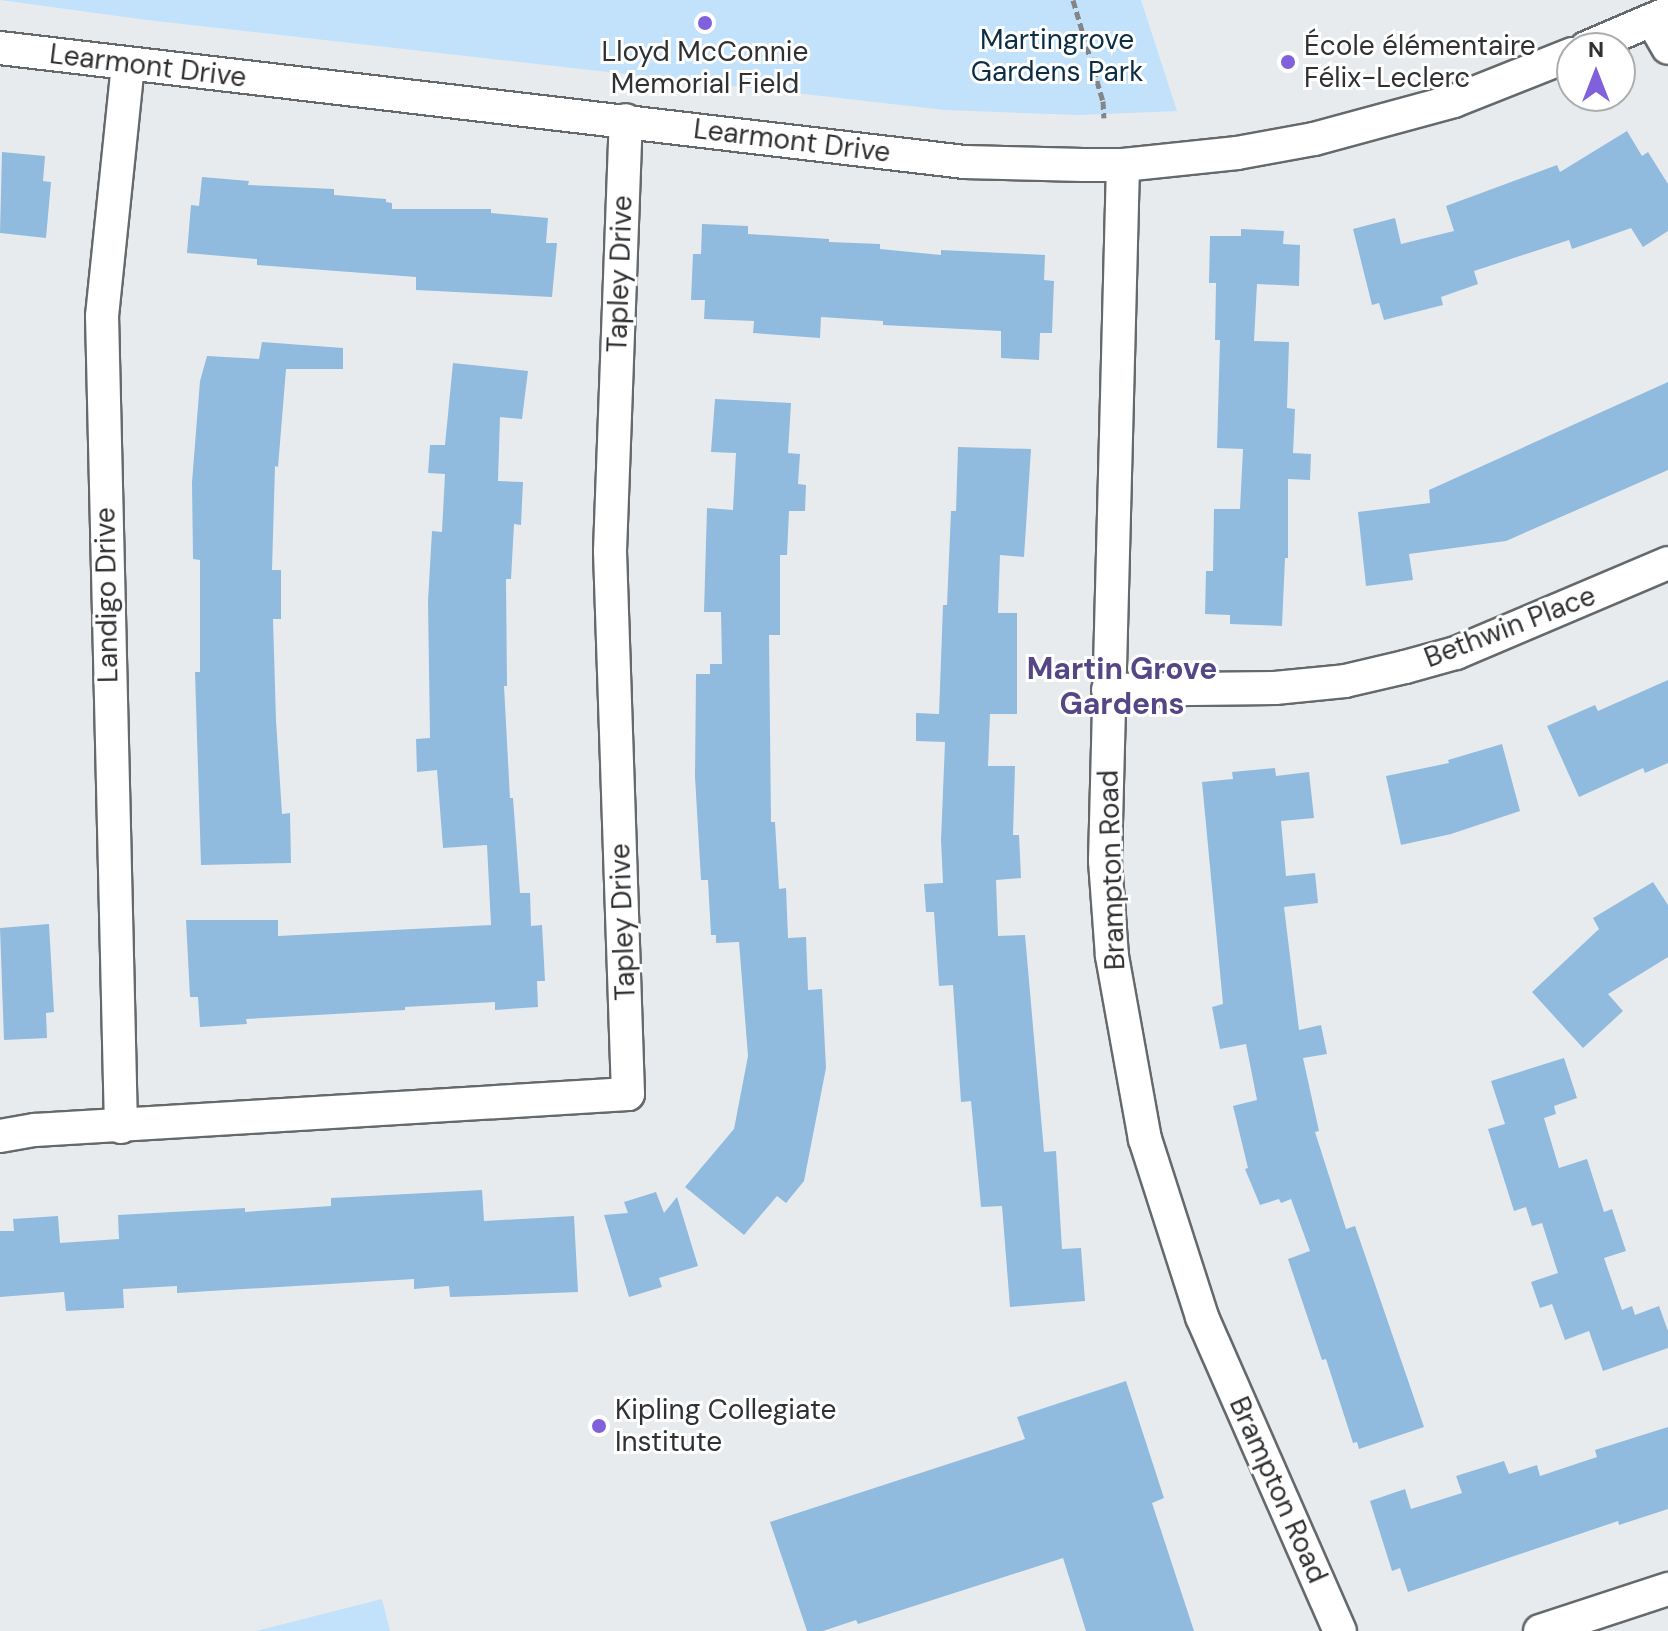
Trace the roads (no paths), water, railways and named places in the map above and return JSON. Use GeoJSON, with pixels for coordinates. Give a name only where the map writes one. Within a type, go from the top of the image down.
{"type":"FeatureCollection","features":[{"type":"Feature","properties":{"kind":"street"},"geometry":{"type":"LineString","coordinates":[[1623,32],[1660,16],[1668,48]]}},
{"type":"Feature","properties":{"kind":"street","name":"Learmont Drive"},"geometry":{"type":"LineString","coordinates":[[0,48],[965,162],[1123,165],[1237,153],[1327,136],[1454,101],[1556,60]]}},
{"type":"Feature","properties":{"kind":"street","name":"Landigo Drive"},"geometry":{"type":"LineString","coordinates":[[121,1127],[102,316],[128,65]]}},
{"type":"Feature","properties":{"kind":"street","name":"Tapley Drive"},"geometry":{"type":"LineString","coordinates":[[0,1136],[35,1130],[628,1094],[610,551],[626,120]]}},
{"type":"Feature","properties":{"kind":"street","name":"Brampton Road"},"geometry":{"type":"LineString","coordinates":[[1123,165],[1105,861],[1112,956],[1145,1139],[1202,1317],[1340,1631]]}},
{"type":"Feature","properties":{"kind":"street","name":"Bethwin Place"},"geometry":{"type":"LineString","coordinates":[[1108,690],[1275,688],[1345,681],[1456,653],[1668,563]]}},
{"type":"Feature","properties":{"kind":"street"},"geometry":{"type":"LineString","coordinates":[[1540,1631],[1668,1589]]}},
{"type":"Feature","properties":{"kind":"place","name":"Lloyd McConnie Memorial Field"},"geometry":{"type":"Point","coordinates":[705,23]}},
{"type":"Feature","properties":{"kind":"place","name":"École élémentaire Félix-Leclerc"},"geometry":{"type":"Point","coordinates":[1288,62]}},
{"type":"Feature","properties":{"kind":"place","name":"Kipling Collegiate Institute"},"geometry":{"type":"Point","coordinates":[599,1426]}},
{"type":"Feature","properties":{"kind":"district","name":"Martin Grove Gardens"},"geometry":{"type":"Point","coordinates":[1122,686]}},
{"type":"Feature","properties":{"kind":"park label","name":"Martingrove Gardens Park"},"geometry":{"type":"Point","coordinates":[1057,56]}}]}
